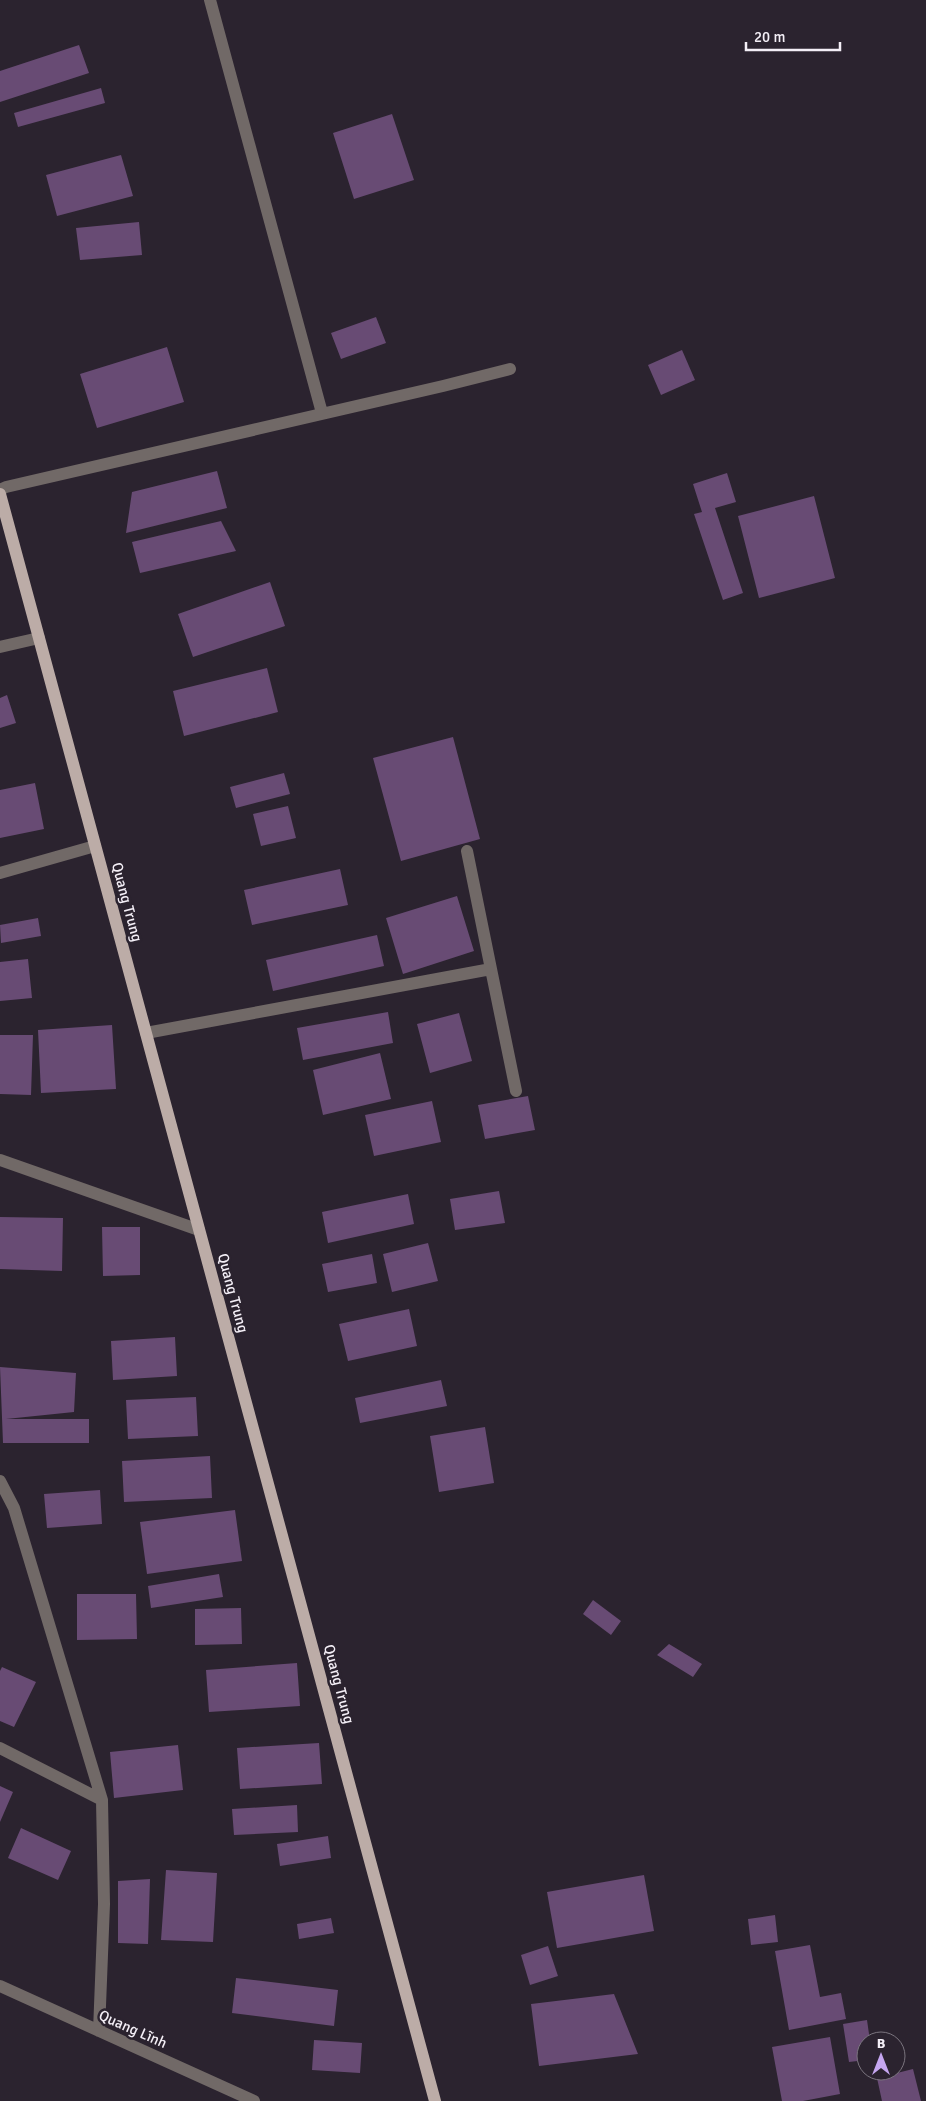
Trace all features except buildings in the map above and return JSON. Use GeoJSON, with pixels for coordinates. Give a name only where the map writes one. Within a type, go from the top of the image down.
{"type":"FeatureCollection","features":[{"type":"Feature","properties":{"kind":"main road","name":"Quang Trung"},"geometry":{"type":"LineString","coordinates":[[0,494],[435,2101]]}},
{"type":"Feature","properties":{"kind":"street"},"geometry":{"type":"LineString","coordinates":[[210,0],[322,413]]}},
{"type":"Feature","properties":{"kind":"street"},"geometry":{"type":"LineString","coordinates":[[0,490],[6,487],[510,369]]}},
{"type":"Feature","properties":{"kind":"street"},"geometry":{"type":"LineString","coordinates":[[0,647],[39,638]]}},
{"type":"Feature","properties":{"kind":"street"},"geometry":{"type":"LineString","coordinates":[[0,873],[95,846]]}},
{"type":"Feature","properties":{"kind":"street"},"geometry":{"type":"LineString","coordinates":[[467,851],[516,1091]]}},
{"type":"Feature","properties":{"kind":"street"},"geometry":{"type":"LineString","coordinates":[[146,1033],[491,970]]}},
{"type":"Feature","properties":{"kind":"street"},"geometry":{"type":"LineString","coordinates":[[0,1160],[199,1230]]}},
{"type":"Feature","properties":{"kind":"street"},"geometry":{"type":"LineString","coordinates":[[0,1481],[14,1508],[102,1800],[104,1904],[99,2031]]}},
{"type":"Feature","properties":{"kind":"street"},"geometry":{"type":"LineString","coordinates":[[0,1502],[14,1508]]}},
{"type":"Feature","properties":{"kind":"street"},"geometry":{"type":"LineString","coordinates":[[0,1748],[102,1800]]}},
{"type":"Feature","properties":{"kind":"street","name":"Quang Lĩnh"},"geometry":{"type":"LineString","coordinates":[[0,1986],[254,2101]]}}]}
